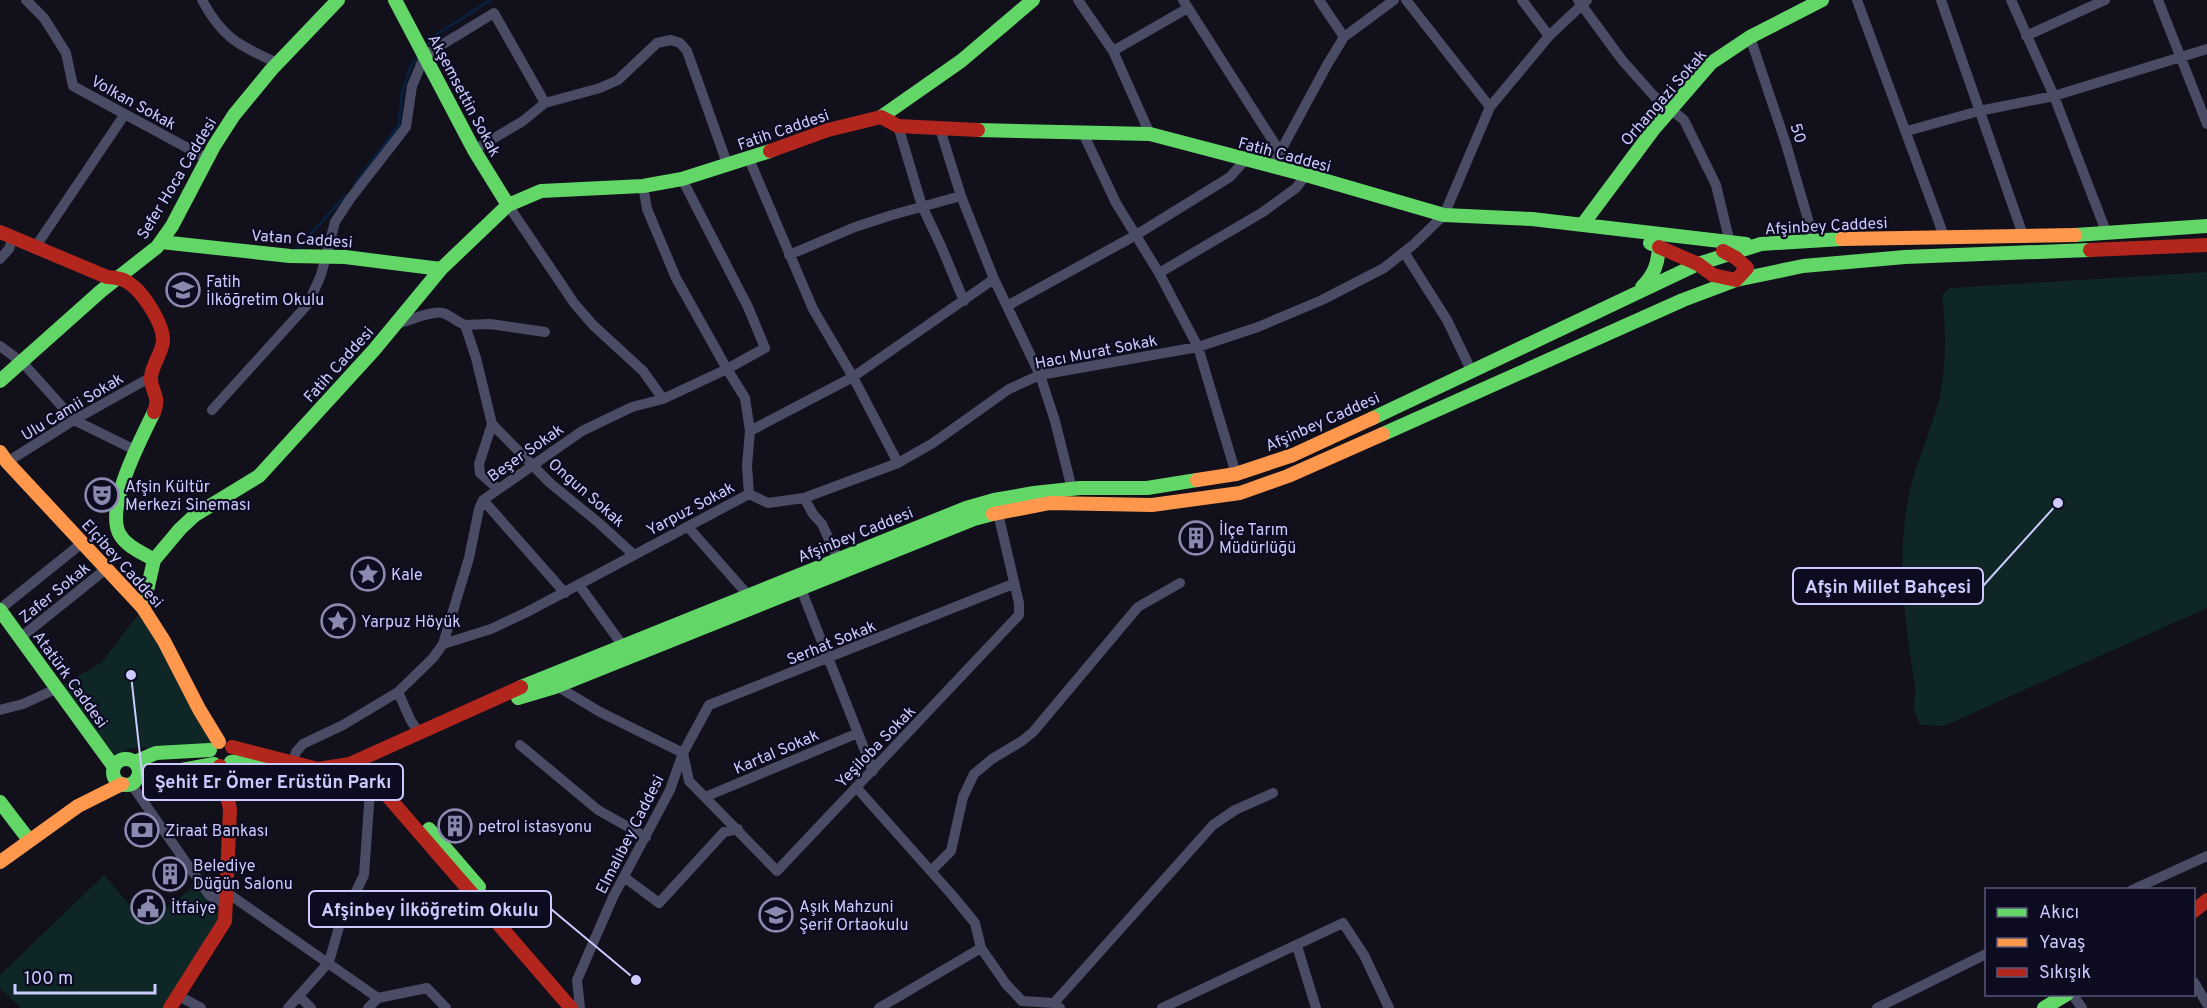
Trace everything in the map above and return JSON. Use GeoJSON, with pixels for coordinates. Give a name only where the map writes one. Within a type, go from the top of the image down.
{"type":"FeatureCollection","features":[{"type":"Feature","properties":{"kind":"street","name":"Volkan Sokak"},"geometry":{"type":"LineString","coordinates":[[26,0],[44,18],[66,52],[73,86],[206,158]]}},
{"type":"Feature","properties":{"kind":"street"},"geometry":{"type":"LineString","coordinates":[[202,0],[210,14],[236,44],[277,63]]}},
{"type":"Feature","properties":{"kind":"street","name":"Sefer Hoca Caddesi"},"geometry":{"type":"LineString","coordinates":[[0,381],[23,363],[117,277],[146,258],[161,242],[185,202],[206,158],[234,115],[277,63],[338,0]]}},
{"type":"Feature","properties":{"kind":"street","name":"Akşemsettin Sokak"},"geometry":{"type":"LineString","coordinates":[[395,0],[474,150],[508,205]]}},
{"type":"Feature","properties":{"kind":"street"},"geometry":{"type":"LineString","coordinates":[[881,117],[961,61],[1033,0]]}},
{"type":"Feature","properties":{"kind":"street"},"geometry":{"type":"LineString","coordinates":[[1078,0],[1113,51],[1150,134]]}},
{"type":"Feature","properties":{"kind":"street"},"geometry":{"type":"LineString","coordinates":[[1319,0],[1344,37]]}},
{"type":"Feature","properties":{"kind":"street"},"geometry":{"type":"LineString","coordinates":[[1272,167],[1344,37],[1394,0]]}},
{"type":"Feature","properties":{"kind":"street"},"geometry":{"type":"LineString","coordinates":[[1406,0],[1490,107]]}},
{"type":"Feature","properties":{"kind":"street"},"geometry":{"type":"LineString","coordinates":[[1522,0],[1549,36]]}},
{"type":"Feature","properties":{"kind":"street","name":"Orhangazi Sokak"},"geometry":{"type":"LineString","coordinates":[[1583,224],[1653,130],[1711,63],[1750,37],[1822,0]]}},
{"type":"Feature","properties":{"kind":"street"},"geometry":{"type":"LineString","coordinates":[[1857,0],[1944,236]]}},
{"type":"Feature","properties":{"kind":"street"},"geometry":{"type":"LineString","coordinates":[[1941,0],[2023,235]]}},
{"type":"Feature","properties":{"kind":"street"},"geometry":{"type":"LineString","coordinates":[[2011,0],[2054,96],[2107,234]]}},
{"type":"Feature","properties":{"kind":"street"},"geometry":{"type":"LineString","coordinates":[[2026,36],[2105,0]]}},
{"type":"Feature","properties":{"kind":"street"},"geometry":{"type":"LineString","coordinates":[[2158,0],[2207,124]]}},
{"type":"Feature","properties":{"kind":"street"},"geometry":{"type":"LineString","coordinates":[[1444,215],[1490,107],[1549,36],[1582,1],[1622,60],[1653,96],[1684,120],[1716,185],[1730,248],[1747,268],[1736,280],[1713,275],[1698,264],[1614,227]]}},
{"type":"Feature","properties":{"kind":"street"},"geometry":{"type":"LineString","coordinates":[[1113,51],[1185,4],[1280,152]]}},
{"type":"Feature","properties":{"kind":"street"},"geometry":{"type":"LineString","coordinates":[[212,410],[309,304],[321,275],[335,222],[406,127],[412,87],[426,55],[494,13],[545,103]]}},
{"type":"Feature","properties":{"kind":"street","name":"50"},"geometry":{"type":"LineString","coordinates":[[1750,37],[1786,144],[1814,240]]}},
{"type":"Feature","properties":{"kind":"street"},"geometry":{"type":"LineString","coordinates":[[474,150],[523,120],[545,103],[600,88],[618,80],[657,43],[671,40],[680,43],[687,51],[728,166]]}},
{"type":"Feature","properties":{"kind":"street"},"geometry":{"type":"LineString","coordinates":[[1907,131],[1979,111],[2054,96],[2207,49]]}},
{"type":"Feature","properties":{"kind":"street"},"geometry":{"type":"LineString","coordinates":[[36,246],[125,114]]}},
{"type":"Feature","properties":{"kind":"street","name":"Fatih Caddesi"},"geometry":{"type":"LineString","coordinates":[[143,608],[154,560],[180,529],[195,515],[259,476],[374,350],[441,269],[508,205],[541,191],[643,186],[682,179],[749,159],[802,138],[881,117],[898,126],[940,129],[1150,134],[1306,175],[1444,215],[1532,219],[1614,227]]}},
{"type":"Feature","properties":{"kind":"street"},"geometry":{"type":"LineString","coordinates":[[898,126],[922,206],[964,301]]}},
{"type":"Feature","properties":{"kind":"street"},"geometry":{"type":"LineString","coordinates":[[940,129],[961,196],[994,279],[1040,375],[1055,421],[1071,485],[1080,488]]}},
{"type":"Feature","properties":{"kind":"street"},"geometry":{"type":"LineString","coordinates":[[1083,133],[1116,203],[1159,273],[1198,347],[1236,474]]}},
{"type":"Feature","properties":{"kind":"street"},"geometry":{"type":"LineString","coordinates":[[749,159],[813,309],[853,377],[898,463]]}},
{"type":"Feature","properties":{"kind":"street"},"geometry":{"type":"LineString","coordinates":[[1007,306],[1136,235],[1230,177],[1245,160]]}},
{"type":"Feature","properties":{"kind":"street"},"geometry":{"type":"LineString","coordinates":[[1159,273],[1263,212],[1296,188],[1306,175]]}},
{"type":"Feature","properties":{"kind":"street","name":"Beşer Sokak"},"geometry":{"type":"LineString","coordinates":[[293,761],[296,752],[303,744],[343,725],[398,692],[433,658],[443,644],[462,585],[483,500],[582,430],[632,407],[663,399],[765,348],[748,307],[682,179]]}},
{"type":"Feature","properties":{"kind":"street","name":"Yarpuz Sokak"},"geometry":{"type":"LineString","coordinates":[[443,644],[491,629],[565,593],[749,494],[747,466],[750,431],[745,398],[676,278],[647,208],[643,186]]}},
{"type":"Feature","properties":{"kind":"street"},"geometry":{"type":"LineString","coordinates":[[789,255],[855,227],[961,196]]}},
{"type":"Feature","properties":{"kind":"street"},"geometry":{"type":"LineString","coordinates":[[508,205],[574,303],[594,325],[644,371],[663,399]]}},
{"type":"Feature","properties":{"kind":"street","name":"Hacı Murat Sokak"},"geometry":{"type":"LineString","coordinates":[[749,494],[768,503],[804,498],[898,463],[933,443],[1009,389],[1040,375],[1198,347],[1258,327],[1322,300],[1384,268],[1444,215]]}},
{"type":"Feature","properties":{"kind":"street","name":"Afşinbey Caddesi"},"geometry":{"type":"LineString","coordinates":[[221,755],[293,761],[318,769],[350,764],[459,715],[553,681],[798,581],[975,519],[996,506],[1080,488],[1147,488],[1236,474],[1293,455],[1730,248],[1814,240],[2107,234],[2207,226]]}},
{"type":"Feature","properties":{"kind":"street"},"geometry":{"type":"LineString","coordinates":[[1614,227],[1730,248]]}},
{"type":"Feature","properties":{"kind":"street"},"geometry":{"type":"LineString","coordinates":[[0,232],[107,277],[117,277],[132,285],[142,296],[163,329],[164,344],[151,377],[158,402],[125,476],[115,518],[120,535],[129,545],[154,560]]}},
{"type":"Feature","properties":{"kind":"street"},"geometry":{"type":"LineString","coordinates":[[0,259],[9,249],[13,238]]}},
{"type":"Feature","properties":{"kind":"street","name":"Vatan Caddesi"},"geometry":{"type":"LineString","coordinates":[[161,242],[324,258],[345,257],[441,269]]}},
{"type":"Feature","properties":{"kind":"street","name":"Afşinbey Caddesi"},"geometry":{"type":"LineString","coordinates":[[553,681],[623,646],[748,595],[798,581],[838,559],[966,508],[1050,503],[1152,505],[1240,493],[1288,476],[1683,300],[1736,280],[1803,266],[1905,257],[2207,245]]}},
{"type":"Feature","properties":{"kind":"street"},"geometry":{"type":"LineString","coordinates":[[1638,291],[1652,279],[1658,268],[1659,247]]}},
{"type":"Feature","properties":{"kind":"street"},"geometry":{"type":"LineString","coordinates":[[1404,252],[1447,320],[1472,372]]}},
{"type":"Feature","properties":{"kind":"street"},"geometry":{"type":"LineString","coordinates":[[750,431],[853,377],[994,279]]}},
{"type":"Feature","properties":{"kind":"street"},"geometry":{"type":"LineString","coordinates":[[396,324],[412,321],[426,314],[442,312],[465,326],[490,324],[545,332]]}},
{"type":"Feature","properties":{"kind":"street"},"geometry":{"type":"LineString","coordinates":[[465,326],[476,358],[492,424],[479,464],[480,473],[498,489]]}},
{"type":"Feature","properties":{"kind":"street"},"geometry":{"type":"LineString","coordinates":[[0,346],[23,363],[74,420],[136,451]]}},
{"type":"Feature","properties":{"kind":"street","name":"Ulu Camii Sokak"},"geometry":{"type":"LineString","coordinates":[[4,457],[151,377]]}},
{"type":"Feature","properties":{"kind":"street","name":"Ongun Sokak"},"geometry":{"type":"LineString","coordinates":[[492,424],[550,483],[634,555]]}},
{"type":"Feature","properties":{"kind":"street","name":"Elçibey Caddesi"},"geometry":{"type":"LineString","coordinates":[[4,457],[143,608],[160,630],[221,755]]}},
{"type":"Feature","properties":{"kind":"street"},"geometry":{"type":"LineString","coordinates":[[804,498],[822,524],[838,559]]}},
{"type":"Feature","properties":{"kind":"street"},"geometry":{"type":"LineString","coordinates":[[483,500],[565,593]]}},
{"type":"Feature","properties":{"kind":"street","name":"Yeşiloba Sokak"},"geometry":{"type":"LineString","coordinates":[[689,781],[777,871],[1019,615],[996,506]]}},
{"type":"Feature","properties":{"kind":"street"},"geometry":{"type":"LineString","coordinates":[[688,527],[748,595]]}},
{"type":"Feature","properties":{"kind":"street"},"geometry":{"type":"LineString","coordinates":[[0,610],[82,543]]}},
{"type":"Feature","properties":{"kind":"street","name":"Zafer Sokak"},"geometry":{"type":"LineString","coordinates":[[20,638],[106,569]]}},
{"type":"Feature","properties":{"kind":"street"},"geometry":{"type":"LineString","coordinates":[[798,581],[873,771]]}},
{"type":"Feature","properties":{"kind":"street"},"geometry":{"type":"LineString","coordinates":[[931,871],[951,851],[963,797],[974,774],[1033,732],[1138,607],[1180,583]]}},
{"type":"Feature","properties":{"kind":"street","name":"Serhat Sokak"},"geometry":{"type":"LineString","coordinates":[[684,753],[709,705],[1013,584]]}},
{"type":"Feature","properties":{"kind":"street"},"geometry":{"type":"LineString","coordinates":[[579,585],[623,646]]}},
{"type":"Feature","properties":{"kind":"street","name":"Atatürk Caddesi"},"geometry":{"type":"LineString","coordinates":[[0,610],[114,769]]}},
{"type":"Feature","properties":{"kind":"street"},"geometry":{"type":"LineString","coordinates":[[553,681],[684,753],[689,781],[670,790]]}},
{"type":"Feature","properties":{"kind":"street"},"geometry":{"type":"LineString","coordinates":[[0,710],[23,704],[58,688]]}},
{"type":"Feature","properties":{"kind":"street"},"geometry":{"type":"LineString","coordinates":[[398,692],[411,721],[420,734]]}},
{"type":"Feature","properties":{"kind":"street","name":"Kartal Sokak"},"geometry":{"type":"LineString","coordinates":[[705,798],[858,733]]}},
{"type":"Feature","properties":{"kind":"street"},"geometry":{"type":"LineString","coordinates":[[520,745],[598,810],[646,837]]}},
{"type":"Feature","properties":{"kind":"street"},"geometry":{"type":"LineString","coordinates":[[78,806],[123,759],[135,762],[156,753],[221,755]]}},
{"type":"Feature","properties":{"kind":"street","name":"Elmalıbey Caddesi"},"geometry":{"type":"LineString","coordinates":[[578,1008],[577,980],[613,897],[670,790],[684,753]]}},
{"type":"Feature","properties":{"kind":"street"},"geometry":{"type":"LineString","coordinates":[[371,754],[378,771],[459,863],[525,943],[570,990],[578,1008]]}},
{"type":"Feature","properties":{"kind":"street"},"geometry":{"type":"LineString","coordinates":[[0,862],[78,806],[130,782],[221,755]]}},
{"type":"Feature","properties":{"kind":"street"},"geometry":{"type":"LineString","coordinates":[[170,1008],[225,921],[230,809],[221,755]]}},
{"type":"Feature","properties":{"kind":"street"},"geometry":{"type":"LineString","coordinates":[[130,782],[139,770],[135,762]]}},
{"type":"Feature","properties":{"kind":"street"},"geometry":{"type":"LineString","coordinates":[[350,764],[370,777],[570,1008]]}},
{"type":"Feature","properties":{"kind":"street"},"geometry":{"type":"LineString","coordinates":[[114,769],[116,779],[130,782],[209,895],[219,901],[226,892]]}},
{"type":"Feature","properties":{"kind":"street"},"geometry":{"type":"LineString","coordinates":[[288,1008],[329,962],[339,927],[364,875],[370,777]]}},
{"type":"Feature","properties":{"kind":"street"},"geometry":{"type":"LineString","coordinates":[[856,787],[975,922],[981,948],[1005,984],[1022,1001],[1057,1006],[1213,825],[1235,810],[1273,793]]}},
{"type":"Feature","properties":{"kind":"street"},"geometry":{"type":"LineString","coordinates":[[0,802],[29,840]]}},
{"type":"Feature","properties":{"kind":"street"},"geometry":{"type":"LineString","coordinates":[[624,878],[659,903],[724,832],[738,829]]}},
{"type":"Feature","properties":{"kind":"street"},"geometry":{"type":"LineString","coordinates":[[2136,888],[2207,856]]}},
{"type":"Feature","properties":{"kind":"street"},"geometry":{"type":"LineString","coordinates":[[226,892],[378,998]]}},
{"type":"Feature","properties":{"kind":"street"},"geometry":{"type":"LineString","coordinates":[[2195,909],[2207,900]]}},
{"type":"Feature","properties":{"kind":"street"},"geometry":{"type":"LineString","coordinates":[[1162,1008],[1343,923],[1364,955],[1389,1008]]}},
{"type":"Feature","properties":{"kind":"street"},"geometry":{"type":"LineString","coordinates":[[1297,946],[1316,1008]]}},
{"type":"Feature","properties":{"kind":"street"},"geometry":{"type":"LineString","coordinates":[[879,1008],[981,948]]}},
{"type":"Feature","properties":{"kind":"street"},"geometry":{"type":"LineString","coordinates":[[1877,1008],[1985,954]]}},
{"type":"Feature","properties":{"kind":"street"},"geometry":{"type":"LineString","coordinates":[[2195,985],[2207,1005]]}},
{"type":"Feature","properties":{"kind":"street"},"geometry":{"type":"LineString","coordinates":[[368,1008],[378,998],[427,988],[446,1008]]}},
{"type":"Feature","properties":{"kind":"street"},"geometry":{"type":"LineString","coordinates":[[179,996],[201,1008]]}},
{"type":"Feature","properties":{"kind":"street"},"geometry":{"type":"LineString","coordinates":[[299,996],[311,1008]]}},
{"type":"Feature","properties":{"kind":"street"},"geometry":{"type":"LineString","coordinates":[[2044,1008],[2064,996]]}},
{"type":"Feature","properties":{"kind":"green space"},"geometry":{"type":"Polygon","coordinates":[[[2207,272],[2207,608],[1944,726],[1920,725],[1914,708],[1915,688],[1907,636],[1903,586],[1903,535],[1911,486],[1941,390],[1945,349],[1942,295],[1950,288],[2207,272]]]}},
{"type":"Feature","properties":{"kind":"green space"},"geometry":{"type":"Polygon","coordinates":[[[143,608],[219,742],[156,753],[144,747],[129,749],[117,757],[58,688],[102,662],[143,608]]]}},
{"type":"Feature","properties":{"kind":"green space"},"geometry":{"type":"Polygon","coordinates":[[[104,875],[146,924],[197,884],[225,921],[170,1008],[21,1008],[0,988],[0,975],[104,875]]]}},
{"type":"Feature","properties":{"kind":"waterway"},"geometry":{"type":"LineString","coordinates":[[427,45],[437,34],[491,0]]}},
{"type":"Feature","properties":{"kind":"waterway"},"geometry":{"type":"LineString","coordinates":[[354,185],[399,125],[402,93],[410,68],[419,55]]}},
{"type":"Feature","properties":{"kind":"waterway"},"geometry":{"type":"LineString","coordinates":[[296,250],[346,195]]}},
{"type":"Feature","properties":{"kind":"traffic: fast"},"geometry":{"type":"LineString","coordinates":[[0,381],[101,291],[157,247],[172,226],[214,146],[234,115],[271,70],[338,0]]}},
{"type":"Feature","properties":{"kind":"traffic: fast"},"geometry":{"type":"LineString","coordinates":[[395,0],[474,150],[508,205]]}},
{"type":"Feature","properties":{"kind":"traffic: fast"},"geometry":{"type":"LineString","coordinates":[[881,117],[961,61],[1033,0]]}},
{"type":"Feature","properties":{"kind":"traffic: fast"},"geometry":{"type":"LineString","coordinates":[[1583,224],[1653,130],[1711,63],[1750,37],[1822,0]]}},
{"type":"Feature","properties":{"kind":"traffic: fast"},"geometry":{"type":"LineString","coordinates":[[978,130],[1150,134],[1306,175],[1444,215],[1532,219],[1746,244]]}},
{"type":"Feature","properties":{"kind":"traffic: fast"},"geometry":{"type":"LineString","coordinates":[[143,608],[154,560],[180,529],[195,515],[259,476],[374,350],[441,269],[508,205],[541,191],[643,186],[682,179],[770,151]]}},
{"type":"Feature","properties":{"kind":"traffic: fast"},"geometry":{"type":"LineString","coordinates":[[2075,235],[2207,226]]}},
{"type":"Feature","properties":{"kind":"traffic: fast"},"geometry":{"type":"LineString","coordinates":[[1373,418],[1698,264],[1761,244],[1842,239]]}},
{"type":"Feature","properties":{"kind":"traffic: fast"},"geometry":{"type":"LineString","coordinates":[[161,242],[290,256],[345,257],[441,269]]}},
{"type":"Feature","properties":{"kind":"traffic: fast"},"geometry":{"type":"LineString","coordinates":[[1642,287],[1650,278],[1658,259],[1659,247],[1650,243]]}},
{"type":"Feature","properties":{"kind":"traffic: fast"},"geometry":{"type":"LineString","coordinates":[[1383,434],[1683,300],[1736,280],[1803,266],[1905,257],[2090,250]]}},
{"type":"Feature","properties":{"kind":"traffic: fast"},"geometry":{"type":"LineString","coordinates":[[154,412],[133,456],[120,491],[116,523],[120,535],[127,543],[154,560]]}},
{"type":"Feature","properties":{"kind":"traffic: fast"},"geometry":{"type":"LineString","coordinates":[[521,687],[966,508],[1034,493],[1080,488],[1147,488],[1197,480]]}},
{"type":"Feature","properties":{"kind":"traffic: fast"},"geometry":{"type":"LineString","coordinates":[[518,698],[555,687],[974,519],[993,514]]}},
{"type":"Feature","properties":{"kind":"traffic: fast"},"geometry":{"type":"LineString","coordinates":[[0,610],[114,767]]}},
{"type":"Feature","properties":{"kind":"traffic: fast"},"geometry":{"type":"LineString","coordinates":[[135,762],[156,753],[210,750]]}},
{"type":"Feature","properties":{"kind":"traffic: fast"},"geometry":{"type":"LineString","coordinates":[[126,759],[135,763],[139,772],[135,781],[126,785],[117,781],[113,772],[117,763],[126,759]]}},
{"type":"Feature","properties":{"kind":"traffic: fast"},"geometry":{"type":"LineString","coordinates":[[231,762],[261,759]]}},
{"type":"Feature","properties":{"kind":"traffic: fast"},"geometry":{"type":"LineString","coordinates":[[137,778],[214,764]]}},
{"type":"Feature","properties":{"kind":"traffic: fast"},"geometry":{"type":"LineString","coordinates":[[0,802],[29,840]]}},
{"type":"Feature","properties":{"kind":"traffic: fast"},"geometry":{"type":"LineString","coordinates":[[429,829],[479,887]]}},
{"type":"Feature","properties":{"kind":"traffic: fast"},"geometry":{"type":"LineString","coordinates":[[2044,1008],[2064,996]]}},
{"type":"Feature","properties":{"kind":"traffic: slow"},"geometry":{"type":"LineString","coordinates":[[1842,239],[2075,235]]}},
{"type":"Feature","properties":{"kind":"traffic: slow"},"geometry":{"type":"LineString","coordinates":[[1197,480],[1236,474],[1293,455],[1373,418]]}},
{"type":"Feature","properties":{"kind":"traffic: slow"},"geometry":{"type":"LineString","coordinates":[[993,514],[1050,503],[1152,505],[1240,493],[1288,476],[1383,434]]}},
{"type":"Feature","properties":{"kind":"traffic: slow"},"geometry":{"type":"LineString","coordinates":[[0,452],[143,608],[164,641],[219,742]]}},
{"type":"Feature","properties":{"kind":"traffic: slow"},"geometry":{"type":"LineString","coordinates":[[0,862],[78,806],[122,784]]}},
{"type":"Feature","properties":{"kind":"traffic: jam"},"geometry":{"type":"LineString","coordinates":[[770,151],[828,130],[881,117],[898,126],[978,130]]}},
{"type":"Feature","properties":{"kind":"traffic: jam"},"geometry":{"type":"LineString","coordinates":[[0,232],[107,277],[124,280],[138,291],[153,311],[163,341],[151,377],[156,397],[154,412]]}},
{"type":"Feature","properties":{"kind":"traffic: jam"},"geometry":{"type":"LineString","coordinates":[[2090,250],[2207,245]]}},
{"type":"Feature","properties":{"kind":"traffic: jam"},"geometry":{"type":"LineString","coordinates":[[1659,247],[1698,264],[1713,275],[1736,280],[1747,268],[1736,258],[1723,251]]}},
{"type":"Feature","properties":{"kind":"traffic: jam"},"geometry":{"type":"LineString","coordinates":[[232,747],[318,769],[350,764],[521,687]]}},
{"type":"Feature","properties":{"kind":"traffic: jam"},"geometry":{"type":"LineString","coordinates":[[350,764],[371,777],[571,1008]]}},
{"type":"Feature","properties":{"kind":"traffic: jam"},"geometry":{"type":"LineString","coordinates":[[170,1008],[225,921],[230,809],[220,766]]}},
{"type":"Feature","properties":{"kind":"traffic: jam"},"geometry":{"type":"LineString","coordinates":[[2195,910],[2207,900]]}},
{"type":"Feature","properties":{"kind":"place","name":"Fatih İlköğretim Okulu"},"geometry":{"type":"Point","coordinates":[183,290]}},
{"type":"Feature","properties":{"kind":"place","name":"Afşin Kültür Merkezi Sineması"},"geometry":{"type":"Point","coordinates":[102,495]}},
{"type":"Feature","properties":{"kind":"place","name":"Afşin Millet Bahçesi"},"geometry":{"type":"Point","coordinates":[2058,503]}},
{"type":"Feature","properties":{"kind":"place","name":"İlçe Tarım Müdürlüğü"},"geometry":{"type":"Point","coordinates":[1196,538]}},
{"type":"Feature","properties":{"kind":"place","name":"Kale"},"geometry":{"type":"Point","coordinates":[368,574]}},
{"type":"Feature","properties":{"kind":"place","name":"Yarpuz Höyük"},"geometry":{"type":"Point","coordinates":[338,621]}},
{"type":"Feature","properties":{"kind":"place","name":"Şehit Er Ömer Erüstün Parkı"},"geometry":{"type":"Point","coordinates":[131,675]}},
{"type":"Feature","properties":{"kind":"place","name":"petrol istasyonu"},"geometry":{"type":"Point","coordinates":[455,826]}},
{"type":"Feature","properties":{"kind":"place","name":"Ziraat Bankası"},"geometry":{"type":"Point","coordinates":[142,830]}},
{"type":"Feature","properties":{"kind":"place","name":"Belediye Düğün Salonu"},"geometry":{"type":"Point","coordinates":[170,874]}},
{"type":"Feature","properties":{"kind":"place","name":"İtfaiye"},"geometry":{"type":"Point","coordinates":[148,907]}},
{"type":"Feature","properties":{"kind":"place","name":"Aşık Mahzuni Şerif Ortaokulu"},"geometry":{"type":"Point","coordinates":[776,915]}},
{"type":"Feature","properties":{"kind":"place","name":"Afşinbey İlköğretim Okulu"},"geometry":{"type":"Point","coordinates":[636,980]}}]}
